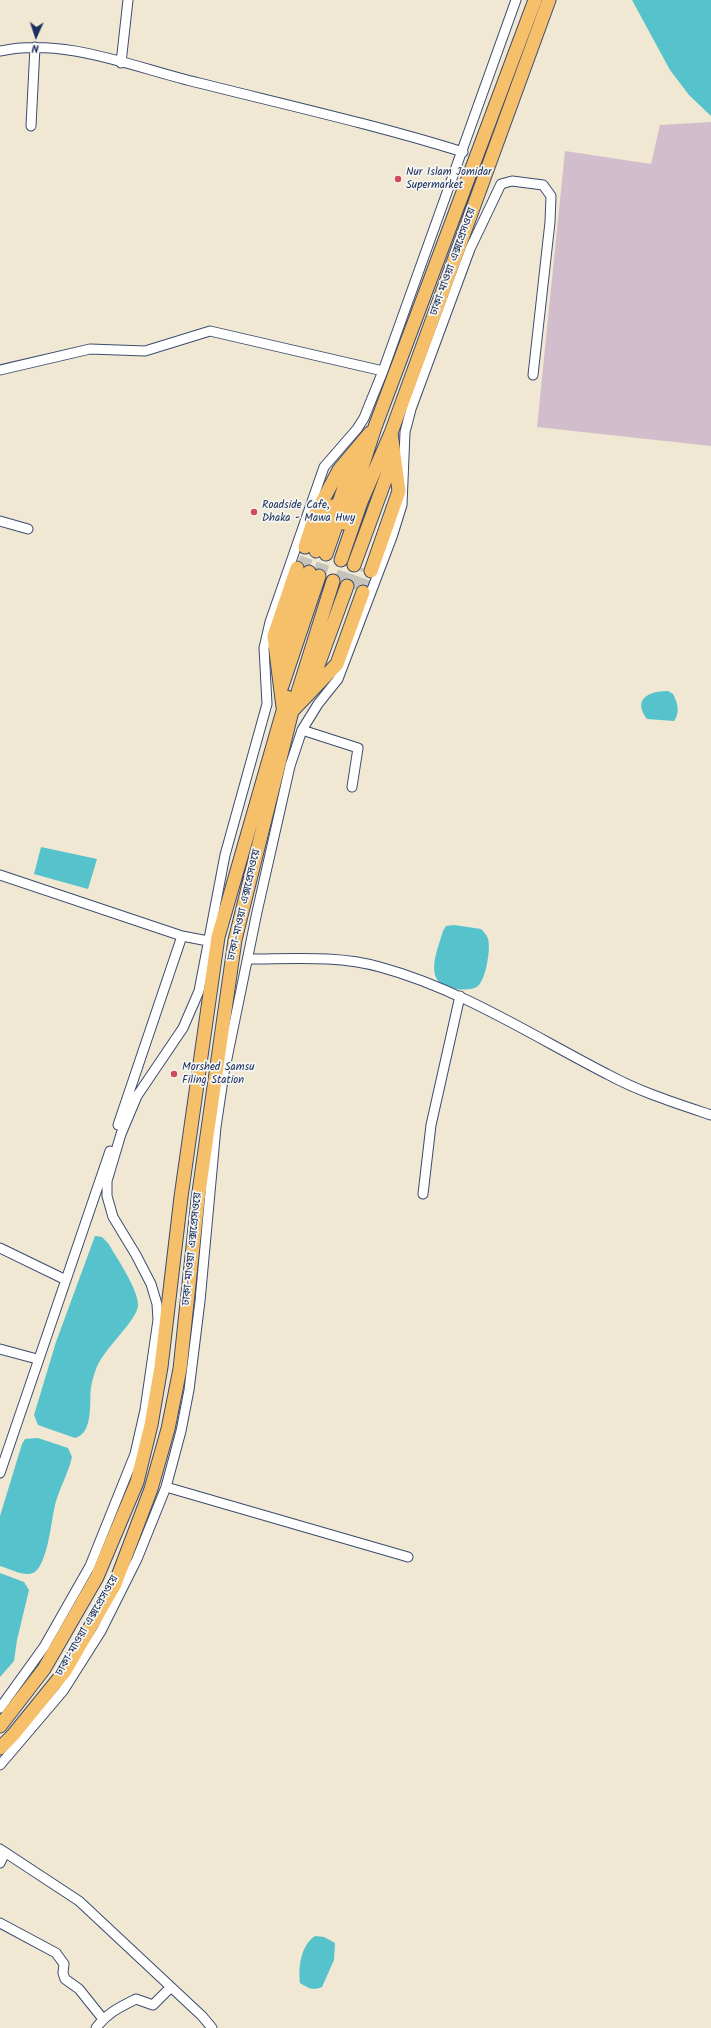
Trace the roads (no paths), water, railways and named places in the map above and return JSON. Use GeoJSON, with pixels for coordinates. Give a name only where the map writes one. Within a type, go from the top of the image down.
{"type":"FeatureCollection","features":[{"type":"Feature","properties":{"kind":"highway","name":"ঢাকা-মাওয়া এক্সপ্রেসওয়ে"},"geometry":{"type":"LineString","coordinates":[[338,559],[376,427],[535,0]]}},
{"type":"Feature","properties":{"kind":"highway","name":"ঢাকা-মাওয়া এক্সপ্রেসওয়ে"},"geometry":{"type":"LineString","coordinates":[[338,559],[394,449],[549,0]]}},
{"type":"Feature","properties":{"kind":"highway","name":"ঢাকা-মাওয়া এক্সপ্রেসওয়ে"},"geometry":{"type":"LineString","coordinates":[[338,559],[316,513],[339,470],[376,427]]}},
{"type":"Feature","properties":{"kind":"highway","name":"ঢাকা-মাওয়া এক্সপ্রেসওয়ে"},"geometry":{"type":"LineString","coordinates":[[338,559],[358,449]]}},
{"type":"Feature","properties":{"kind":"highway","name":"ঢাকা-মাওয়া এক্সপ্রেসওয়ে"},"geometry":{"type":"LineString","coordinates":[[338,559],[358,449]]}},
{"type":"Feature","properties":{"kind":"highway","name":"ঢাকা-মাওয়া এক্সপ্রেসওয়ে"},"geometry":{"type":"LineString","coordinates":[[338,559],[398,478],[394,449]]}},
{"type":"Feature","properties":{"kind":"highway","name":"ঢাকা-মাওয়া এক্সপ্রেসওয়ে"},"geometry":{"type":"LineString","coordinates":[[338,559],[361,502],[394,449]]}},
{"type":"Feature","properties":{"kind":"highway","name":"ঢাকা-মাওয়া এক্সপ্রেসওয়ে"},"geometry":{"type":"LineString","coordinates":[[295,705],[280,683],[277,654],[330,580]]}},
{"type":"Feature","properties":{"kind":"highway","name":"ঢাকা-মাওয়া এক্সপ্রেসওয়ে"},"geometry":{"type":"LineString","coordinates":[[295,705],[323,679],[330,580]]}},
{"type":"Feature","properties":{"kind":"highway","name":"ঢাকা-মাওয়া এক্সপ্রেসওয়ে"},"geometry":{"type":"LineString","coordinates":[[280,683],[330,580]]}},
{"type":"Feature","properties":{"kind":"highway","name":"ঢাকা-মাওয়া এক্সপ্রেসওয়ে"},"geometry":{"type":"LineString","coordinates":[[0,1748],[13,1735],[65,1671],[115,1584],[151,1489],[168,1430],[180,1369],[198,1199],[235,940],[295,705],[330,580]]}},
{"type":"Feature","properties":{"kind":"highway","name":"ঢাকা-মাওয়া এক্সপ্রেসওয়ে"},"geometry":{"type":"LineString","coordinates":[[0,1726],[44,1669],[93,1583],[137,1482],[151,1425],[161,1367],[181,1197],[218,937],[295,705],[330,580]]}},
{"type":"Feature","properties":{"kind":"street"},"geometry":{"type":"LineString","coordinates":[[121,63],[128,0]]}},
{"type":"Feature","properties":{"kind":"street"},"geometry":{"type":"LineString","coordinates":[[0,1708],[44,1647],[90,1566],[135,1454],[145,1410],[158,1320],[157,1304],[150,1284],[139,1261],[113,1218],[107,1196],[107,1181],[121,1134],[137,1096],[183,1028],[193,1007],[205,966],[208,942],[225,855],[267,704],[264,648],[270,622],[324,467],[357,429],[364,418],[383,371],[463,152],[516,0]]}},
{"type":"Feature","properties":{"kind":"street"},"geometry":{"type":"LineString","coordinates":[[0,51],[20,47],[73,50],[407,135],[463,152]]}},
{"type":"Feature","properties":{"kind":"street"},"geometry":{"type":"LineString","coordinates":[[31,126],[35,47]]}},
{"type":"Feature","properties":{"kind":"street"},"geometry":{"type":"LineString","coordinates":[[0,1765],[63,1691],[101,1631],[137,1559],[166,1487],[181,1430],[189,1390],[200,1301],[216,1127],[224,1073],[290,766],[302,730],[318,704],[338,679],[352,646],[402,505],[405,432],[410,410],[470,249],[500,184],[512,181],[543,185],[551,196],[550,222],[533,375]]}},
{"type":"Feature","properties":{"kind":"street"},"geometry":{"type":"LineString","coordinates":[[0,370],[90,349],[146,351],[210,331],[383,371]]}},
{"type":"Feature","properties":{"kind":"street"},"geometry":{"type":"LineString","coordinates":[[0,521],[28,529]]}},
{"type":"Feature","properties":{"kind":"street"},"geometry":{"type":"LineString","coordinates":[[302,730],[358,748],[352,787]]}},
{"type":"Feature","properties":{"kind":"street"},"geometry":{"type":"LineString","coordinates":[[0,875],[182,936],[208,942]]}},
{"type":"Feature","properties":{"kind":"street"},"geometry":{"type":"LineString","coordinates":[[0,1473],[37,1360],[66,1280],[182,936]]}},
{"type":"Feature","properties":{"kind":"street"},"geometry":{"type":"LineString","coordinates":[[248,959],[333,959],[380,966],[460,996],[608,1075],[649,1094],[711,1115]]}},
{"type":"Feature","properties":{"kind":"street"},"geometry":{"type":"LineString","coordinates":[[423,1194],[431,1125],[460,996]]}},
{"type":"Feature","properties":{"kind":"street"},"geometry":{"type":"LineString","coordinates":[[0,1248],[66,1280]]}},
{"type":"Feature","properties":{"kind":"street"},"geometry":{"type":"LineString","coordinates":[[0,1349],[37,1360]]}},
{"type":"Feature","properties":{"kind":"street"},"geometry":{"type":"LineString","coordinates":[[166,1487],[408,1557]]}},
{"type":"Feature","properties":{"kind":"street"},"geometry":{"type":"LineString","coordinates":[[0,1863],[3,1851],[79,1901],[202,2016],[212,2028]]}},
{"type":"Feature","properties":{"kind":"street"},"geometry":{"type":"LineString","coordinates":[[0,1923],[56,1953],[64,1964],[63,1973],[65,1979],[79,1989],[103,2019]]}},
{"type":"Feature","properties":{"kind":"street"},"geometry":{"type":"LineString","coordinates":[[96,2028],[103,2019],[115,2009],[136,1999],[153,2005],[171,1987]]}},
{"type":"Feature","properties":{"kind":"water"},"geometry":{"type":"Polygon","coordinates":[[[632,0],[711,0],[711,116],[689,95],[670,70],[632,0]]]}},
{"type":"Feature","properties":{"kind":"water"},"geometry":{"type":"Polygon","coordinates":[[[661,691],[668,691],[673,694],[677,704],[678,711],[674,721],[647,719],[641,706],[642,701],[649,695],[661,691]]]}},
{"type":"Feature","properties":{"kind":"water"},"geometry":{"type":"Polygon","coordinates":[[[41,847],[97,859],[88,889],[34,874],[41,847]]]}},
{"type":"Feature","properties":{"kind":"water"},"geometry":{"type":"Polygon","coordinates":[[[454,925],[481,929],[488,939],[489,949],[483,977],[478,986],[474,988],[460,989],[446,986],[439,982],[435,975],[435,959],[443,931],[446,926],[454,925]]]}},
{"type":"Feature","properties":{"kind":"water"},"geometry":{"type":"Polygon","coordinates":[[[95,1236],[102,1237],[108,1243],[135,1291],[138,1306],[132,1320],[105,1353],[96,1369],[92,1380],[88,1424],[81,1435],[75,1438],[38,1425],[34,1415],[56,1342],[95,1236]]]}},
{"type":"Feature","properties":{"kind":"water"},"geometry":{"type":"Polygon","coordinates":[[[38,1438],[68,1448],[72,1457],[55,1503],[48,1544],[42,1562],[38,1569],[33,1573],[25,1574],[0,1566],[0,1516],[22,1444],[25,1439],[38,1438]]]}},
{"type":"Feature","properties":{"kind":"water"},"geometry":{"type":"Polygon","coordinates":[[[0,1573],[24,1582],[29,1590],[17,1640],[14,1661],[0,1677],[0,1573]]]}},
{"type":"Feature","properties":{"kind":"water"},"geometry":{"type":"Polygon","coordinates":[[[315,1936],[324,1937],[335,1943],[334,1960],[322,1987],[313,1989],[300,1983],[300,1963],[306,1945],[315,1936]]]}},
{"type":"Feature","properties":{"kind":"tunnel"},"geometry":{"type":"LineString","coordinates":[[302,570],[310,548]]}},
{"type":"Feature","properties":{"kind":"tunnel"},"geometry":{"type":"LineString","coordinates":[[319,576],[326,554]]}},
{"type":"Feature","properties":{"kind":"tunnel"},"geometry":{"type":"LineString","coordinates":[[340,584],[347,562]]}},
{"type":"Feature","properties":{"kind":"tunnel"},"geometry":{"type":"LineString","coordinates":[[352,588],[360,567]]}},
{"type":"Feature","properties":{"kind":"tunnel"},"geometry":{"type":"LineString","coordinates":[[363,592],[371,571]]}},
{"type":"Feature","properties":{"kind":"place","name":"Nur Islam Jomidar Supermarket"},"geometry":{"type":"Point","coordinates":[398,179]}},
{"type":"Feature","properties":{"kind":"place","name":"Roadside Cafe, Dhaka - Mawa Hwy"},"geometry":{"type":"Point","coordinates":[254,512]}},
{"type":"Feature","properties":{"kind":"place","name":"Morshed Samsu Filing Station"},"geometry":{"type":"Point","coordinates":[174,1074]}}]}
